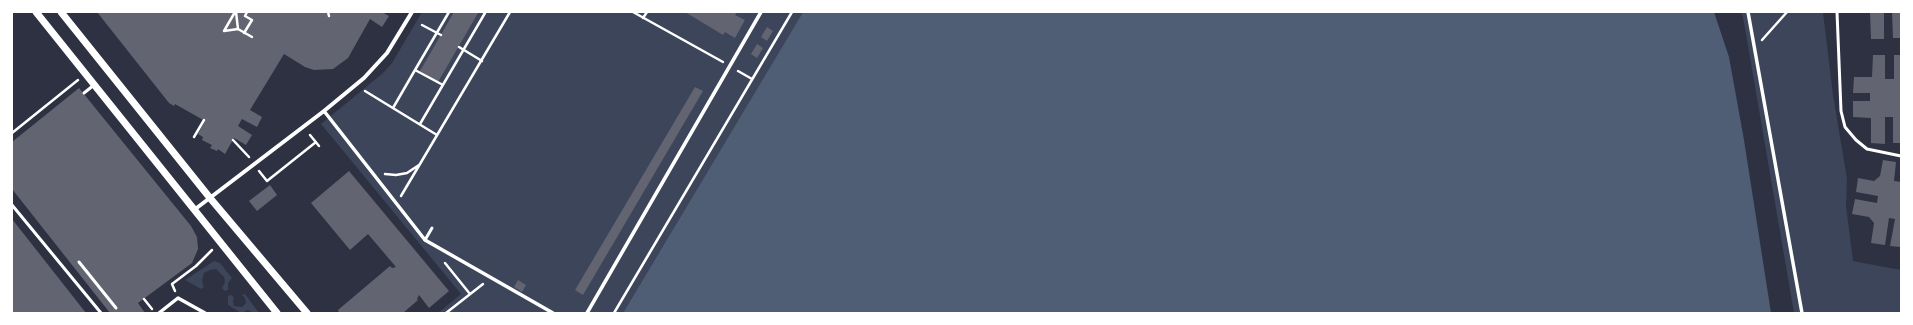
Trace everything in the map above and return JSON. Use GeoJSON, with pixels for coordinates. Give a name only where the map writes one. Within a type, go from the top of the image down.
{"type":"FeatureCollection","features":[{"type":"Feature","properties":{"kind":"street"},"geometry":{"type":"LineString","coordinates":[[36,12],[277,313]]}},
{"type":"Feature","properties":{"kind":"street"},"geometry":{"type":"LineString","coordinates":[[61,12],[210,198],[307,313]]}},
{"type":"Feature","properties":{"kind":"street"},"geometry":{"type":"LineString","coordinates":[[194,210],[324,111],[364,78],[382,58],[412,12]]}},
{"type":"Feature","properties":{"kind":"street"},"geometry":{"type":"LineString","coordinates":[[587,313],[761,12]]}},
{"type":"Feature","properties":{"kind":"street"},"geometry":{"type":"LineString","coordinates":[[1748,12],[1802,313]]}},
{"type":"Feature","properties":{"kind":"street"},"geometry":{"type":"LineString","coordinates":[[324,111],[425,240],[553,313]]}},
{"type":"Feature","properties":{"kind":"street"},"geometry":{"type":"LineString","coordinates":[[159,313],[178,298],[205,313]]}},
{"type":"Feature","properties":{"kind":"lane"},"geometry":{"type":"LineString","coordinates":[[1836,12],[1841,112],[1845,127],[1856,140],[1867,149],[1901,156]]}},
{"type":"Feature","properties":{"kind":"lane"},"geometry":{"type":"LineString","coordinates":[[84,93],[94,85]]}},
{"type":"Feature","properties":{"kind":"lane"},"geometry":{"type":"LineString","coordinates":[[12,204],[101,313]]}},
{"type":"Feature","properties":{"kind":"lane"},"geometry":{"type":"LineString","coordinates":[[425,240],[432,228]]}},
{"type":"Feature","properties":{"kind":"lane"},"geometry":{"type":"LineString","coordinates":[[79,262],[116,308]]}},
{"type":"Feature","properties":{"kind":"path"},"geometry":{"type":"LineString","coordinates":[[236,12],[224,31],[238,29],[252,37]]}},
{"type":"Feature","properties":{"kind":"path"},"geometry":{"type":"LineString","coordinates":[[236,12],[238,29]]}},
{"type":"Feature","properties":{"kind":"path"},"geometry":{"type":"LineString","coordinates":[[244,33],[252,20],[245,16],[247,12]]}},
{"type":"Feature","properties":{"kind":"path"},"geometry":{"type":"LineString","coordinates":[[328,12],[329,16]]}},
{"type":"Feature","properties":{"kind":"path"},"geometry":{"type":"LineString","coordinates":[[393,108],[449,12]]}},
{"type":"Feature","properties":{"kind":"path"},"geometry":{"type":"LineString","coordinates":[[420,124],[484,12]]}},
{"type":"Feature","properties":{"kind":"path"},"geometry":{"type":"LineString","coordinates":[[397,203],[510,12]]}},
{"type":"Feature","properties":{"kind":"path"},"geometry":{"type":"LineString","coordinates":[[633,12],[752,79]]}},
{"type":"Feature","properties":{"kind":"path"},"geometry":{"type":"LineString","coordinates":[[643,18],[647,12]]}},
{"type":"Feature","properties":{"kind":"path"},"geometry":{"type":"LineString","coordinates":[[614,313],[792,12]]}},
{"type":"Feature","properties":{"kind":"path"},"geometry":{"type":"LineString","coordinates":[[1755,48],[1787,12]]}},
{"type":"Feature","properties":{"kind":"path"},"geometry":{"type":"LineString","coordinates":[[422,25],[441,35]]}},
{"type":"Feature","properties":{"kind":"path"},"geometry":{"type":"LineString","coordinates":[[459,47],[482,61]]}},
{"type":"Feature","properties":{"kind":"path"},"geometry":{"type":"LineString","coordinates":[[415,70],[442,86]]}},
{"type":"Feature","properties":{"kind":"path"},"geometry":{"type":"LineString","coordinates":[[12,133],[76,83]]}},
{"type":"Feature","properties":{"kind":"path"},"geometry":{"type":"LineString","coordinates":[[365,91],[437,135]]}},
{"type":"Feature","properties":{"kind":"path"},"geometry":{"type":"LineString","coordinates":[[194,137],[202,123],[198,130],[197,129]]}},
{"type":"Feature","properties":{"kind":"path"},"geometry":{"type":"LineString","coordinates":[[310,135],[319,146]]}},
{"type":"Feature","properties":{"kind":"path"},"geometry":{"type":"LineString","coordinates":[[272,176],[316,142]]}},
{"type":"Feature","properties":{"kind":"path"},"geometry":{"type":"LineString","coordinates":[[380,171],[385,174],[396,175],[407,173],[421,163]]}},
{"type":"Feature","properties":{"kind":"path"},"geometry":{"type":"LineString","coordinates":[[178,298],[172,284],[196,266],[213,249]]}},
{"type":"Feature","properties":{"kind":"path"},"geometry":{"type":"LineString","coordinates":[[440,258],[470,294]]}},
{"type":"Feature","properties":{"kind":"path"},"geometry":{"type":"LineString","coordinates":[[446,313],[491,277]]}},
{"type":"Feature","properties":{"kind":"path"},"geometry":{"type":"LineString","coordinates":[[144,299],[154,313]]}},
{"type":"Feature","properties":{"kind":"shaded area"},"geometry":{"type":"Polygon","coordinates":[[[422,12],[803,12],[623,313],[438,313],[461,294],[321,124],[383,73],[392,63],[422,12]]]}},
{"type":"Feature","properties":{"kind":"shaded area"},"geometry":{"type":"Polygon","coordinates":[[[803,12],[1714,12],[1729,57],[1744,140],[1771,313],[623,313],[803,12]]]}},
{"type":"Feature","properties":{"kind":"shaded area"},"geometry":{"type":"Polygon","coordinates":[[[1741,12],[1823,12],[1833,95],[1847,179],[1846,206],[1853,261],[1901,270],[1901,313],[1794,313],[1741,12]]]}},
{"type":"Feature","properties":{"kind":"shaded area"},"geometry":{"type":"Polygon","coordinates":[[[214,261],[220,263],[232,278],[228,283],[228,290],[225,291],[222,288],[225,282],[224,277],[216,269],[204,273],[202,281],[204,287],[201,289],[185,280],[214,261]]]}},
{"type":"Feature","properties":{"kind":"shaded area"},"geometry":{"type":"Polygon","coordinates":[[[245,294],[259,313],[254,313],[248,310],[241,313],[228,305],[228,296],[231,295],[234,297],[234,306],[242,307],[246,303],[245,298],[242,295],[245,294]]]}},
{"type":"Feature","properties":{"kind":"building"},"geometry":{"type":"Polygon","coordinates":[[[97,12],[382,12],[389,16],[382,27],[370,19],[348,58],[333,69],[314,70],[305,67],[284,54],[250,110],[262,117],[257,127],[242,119],[238,126],[252,135],[246,145],[234,138],[225,154],[218,149],[217,151],[210,148],[212,145],[202,140],[203,137],[198,134],[205,121],[175,104],[174,106],[169,103],[97,12]]]}},
{"type":"Feature","properties":{"kind":"building"},"geometry":{"type":"Polygon","coordinates":[[[454,12],[478,13],[438,82],[420,71],[454,12]]]}},
{"type":"Feature","properties":{"kind":"building"},"geometry":{"type":"Polygon","coordinates":[[[685,12],[737,12],[735,15],[745,20],[735,38],[725,32],[723,35],[685,12]]]}},
{"type":"Feature","properties":{"kind":"building"},"geometry":{"type":"Polygon","coordinates":[[[1870,12],[1884,12],[1884,39],[1871,39],[1870,12]]]}},
{"type":"Feature","properties":{"kind":"building"},"geometry":{"type":"Polygon","coordinates":[[[1892,12],[1901,12],[1901,38],[1893,38],[1892,12]]]}},
{"type":"Feature","properties":{"kind":"building"},"geometry":{"type":"Polygon","coordinates":[[[767,27],[773,31],[767,41],[761,37],[767,27]]]}},
{"type":"Feature","properties":{"kind":"building"},"geometry":{"type":"Polygon","coordinates":[[[757,44],[763,48],[757,58],[751,54],[757,44]]]}},
{"type":"Feature","properties":{"kind":"building"},"geometry":{"type":"Polygon","coordinates":[[[1873,55],[1885,55],[1885,79],[1894,79],[1894,55],[1901,55],[1901,143],[1893,143],[1893,117],[1885,117],[1885,144],[1871,143],[1871,118],[1853,117],[1853,101],[1870,101],[1870,93],[1853,93],[1854,77],[1872,77],[1873,55]]]}},
{"type":"Feature","properties":{"kind":"building"},"geometry":{"type":"Polygon","coordinates":[[[695,87],[703,91],[583,295],[575,290],[695,87]]]}},
{"type":"Feature","properties":{"kind":"building"},"geometry":{"type":"Polygon","coordinates":[[[79,88],[191,226],[197,237],[198,249],[192,263],[138,303],[145,313],[110,313],[12,189],[12,142],[79,88]]]}},
{"type":"Feature","properties":{"kind":"building"},"geometry":{"type":"Polygon","coordinates":[[[1883,160],[1896,162],[1894,181],[1901,182],[1901,247],[1890,246],[1895,219],[1889,218],[1885,245],[1871,243],[1874,223],[1869,217],[1852,214],[1855,199],[1877,203],[1878,196],[1856,192],[1858,178],[1874,181],[1880,176],[1883,160]]]}},
{"type":"Feature","properties":{"kind":"building"},"geometry":{"type":"Polygon","coordinates":[[[349,171],[449,291],[429,308],[419,295],[418,300],[403,313],[339,313],[338,310],[390,266],[392,268],[396,267],[368,234],[350,250],[311,203],[349,171]]]}},
{"type":"Feature","properties":{"kind":"building"},"geometry":{"type":"Polygon","coordinates":[[[270,185],[277,195],[257,211],[249,201],[270,185]]]}},
{"type":"Feature","properties":{"kind":"building"},"geometry":{"type":"Polygon","coordinates":[[[12,219],[86,313],[12,313],[12,219]]]}},
{"type":"Feature","properties":{"kind":"building"},"geometry":{"type":"Polygon","coordinates":[[[518,280],[526,285],[522,292],[514,287],[518,280]]]}}]}
